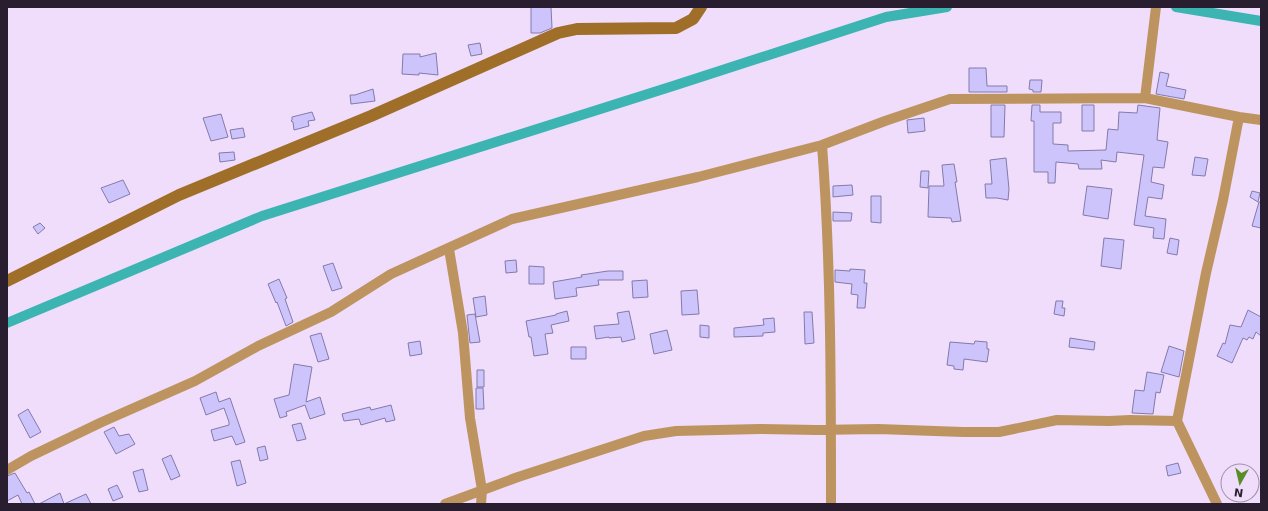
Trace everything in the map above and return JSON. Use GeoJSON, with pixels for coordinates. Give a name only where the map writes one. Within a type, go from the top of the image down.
{"type":"FeatureCollection","features":[{"type":"Feature","properties":{"kind":"street"},"geometry":{"type":"LineString","coordinates":[[7,281],[179,195],[364,118],[558,33],[577,30],[676,28],[693,19],[701,7]]}},
{"type":"Feature","properties":{"kind":"street"},"geometry":{"type":"LineString","coordinates":[[1144,98],[1156,7]]}},
{"type":"Feature","properties":{"kind":"street"},"geometry":{"type":"LineString","coordinates":[[7,470],[32,456],[102,422],[195,381],[258,346],[331,312],[391,274],[512,219],[698,177],[822,145],[950,99],[1144,98],[1261,120]]}},
{"type":"Feature","properties":{"kind":"street"},"geometry":{"type":"LineString","coordinates":[[1217,504],[1177,421],[1204,280],[1223,200],[1239,117]]}},
{"type":"Feature","properties":{"kind":"street"},"geometry":{"type":"LineString","coordinates":[[822,145],[828,217],[831,504]]}},
{"type":"Feature","properties":{"kind":"street"},"geometry":{"type":"LineString","coordinates":[[449,248],[463,333],[470,418],[482,490],[482,504]]}},
{"type":"Feature","properties":{"kind":"street"},"geometry":{"type":"LineString","coordinates":[[444,504],[518,477],[644,436],[676,431],[878,429],[999,432],[1057,420],[1177,421]]}},
{"type":"Feature","properties":{"kind":"building"},"geometry":{"type":"Polygon","coordinates":[[[531,7],[551,7],[552,28],[540,33],[531,33],[531,7]]]}},
{"type":"Feature","properties":{"kind":"building"},"geometry":{"type":"Polygon","coordinates":[[[480,43],[482,54],[471,56],[468,45],[480,43]]]}},
{"type":"Feature","properties":{"kind":"building"},"geometry":{"type":"Polygon","coordinates":[[[436,53],[438,75],[419,73],[419,75],[402,74],[403,54],[420,54],[420,57],[436,53]]]}},
{"type":"Feature","properties":{"kind":"building"},"geometry":{"type":"Polygon","coordinates":[[[969,68],[986,68],[987,86],[1007,86],[1007,92],[969,92],[969,68]]]}},
{"type":"Feature","properties":{"kind":"building"},"geometry":{"type":"Polygon","coordinates":[[[1160,72],[1169,74],[1166,86],[1186,90],[1184,99],[1156,94],[1160,72]]]}},
{"type":"Feature","properties":{"kind":"building"},"geometry":{"type":"Polygon","coordinates":[[[1030,80],[1042,80],[1041,92],[1033,92],[1033,90],[1029,89],[1030,80]]]}},
{"type":"Feature","properties":{"kind":"building"},"geometry":{"type":"Polygon","coordinates":[[[373,89],[375,101],[351,104],[350,95],[355,95],[373,89]]]}},
{"type":"Feature","properties":{"kind":"building"},"geometry":{"type":"Polygon","coordinates":[[[991,105],[1005,105],[1004,137],[991,137],[991,105]]]}},
{"type":"Feature","properties":{"kind":"building"},"geometry":{"type":"Polygon","coordinates":[[[1032,105],[1040,105],[1040,112],[1061,112],[1061,123],[1053,123],[1053,144],[1068,145],[1068,151],[1106,150],[1108,129],[1118,130],[1119,112],[1137,113],[1138,105],[1160,108],[1157,140],[1168,142],[1164,168],[1153,167],[1151,182],[1164,185],[1162,199],[1148,197],[1145,216],[1166,219],[1164,239],[1153,238],[1154,228],[1134,225],[1144,155],[1117,152],[1116,162],[1101,160],[1102,169],[1079,169],[1078,164],[1056,162],[1055,183],[1048,183],[1048,172],[1034,172],[1034,121],[1031,121],[1032,105]]]}},
{"type":"Feature","properties":{"kind":"building"},"geometry":{"type":"Polygon","coordinates":[[[1082,105],[1094,105],[1094,131],[1082,131],[1082,105]]]}},
{"type":"Feature","properties":{"kind":"building"},"geometry":{"type":"Polygon","coordinates":[[[312,112],[315,120],[308,121],[309,126],[294,130],[293,122],[291,121],[292,117],[312,112]]]}},
{"type":"Feature","properties":{"kind":"building"},"geometry":{"type":"Polygon","coordinates":[[[221,114],[228,137],[211,141],[203,118],[221,114]]]}},
{"type":"Feature","properties":{"kind":"building"},"geometry":{"type":"Polygon","coordinates":[[[924,118],[925,131],[908,133],[907,120],[924,118]]]}},
{"type":"Feature","properties":{"kind":"building"},"geometry":{"type":"Polygon","coordinates":[[[243,128],[245,137],[232,139],[230,130],[243,128]]]}},
{"type":"Feature","properties":{"kind":"building"},"geometry":{"type":"Polygon","coordinates":[[[234,152],[235,160],[220,162],[219,153],[234,152]]]}},
{"type":"Feature","properties":{"kind":"building"},"geometry":{"type":"Polygon","coordinates":[[[1195,157],[1208,159],[1205,176],[1192,175],[1195,157]]]}},
{"type":"Feature","properties":{"kind":"building"},"geometry":{"type":"Polygon","coordinates":[[[1006,158],[1009,189],[1008,200],[986,198],[985,184],[992,184],[990,160],[1006,158]]]}},
{"type":"Feature","properties":{"kind":"building"},"geometry":{"type":"Polygon","coordinates":[[[954,164],[957,182],[955,182],[961,221],[952,222],[951,218],[928,217],[929,186],[944,186],[942,165],[954,164]]]}},
{"type":"Feature","properties":{"kind":"building"},"geometry":{"type":"Polygon","coordinates":[[[921,171],[929,171],[928,188],[920,187],[921,171]]]}},
{"type":"Feature","properties":{"kind":"building"},"geometry":{"type":"Polygon","coordinates":[[[123,180],[130,194],[109,203],[101,188],[123,180]]]}},
{"type":"Feature","properties":{"kind":"building"},"geometry":{"type":"Polygon","coordinates":[[[852,185],[853,195],[833,197],[833,186],[852,185]]]}},
{"type":"Feature","properties":{"kind":"building"},"geometry":{"type":"Polygon","coordinates":[[[1087,186],[1112,189],[1108,219],[1083,215],[1087,186]]]}},
{"type":"Feature","properties":{"kind":"building"},"geometry":{"type":"Polygon","coordinates":[[[1252,191],[1260,193],[1258,202],[1250,197],[1252,191]]]}},
{"type":"Feature","properties":{"kind":"building"},"geometry":{"type":"Polygon","coordinates":[[[871,196],[881,196],[881,223],[871,222],[871,196]]]}},
{"type":"Feature","properties":{"kind":"building"},"geometry":{"type":"Polygon","coordinates":[[[1259,202],[1261,202],[1261,228],[1252,226],[1259,202]]]}},
{"type":"Feature","properties":{"kind":"building"},"geometry":{"type":"Polygon","coordinates":[[[833,212],[852,213],[851,221],[833,221],[833,212]]]}},
{"type":"Feature","properties":{"kind":"building"},"geometry":{"type":"Polygon","coordinates":[[[40,223],[45,228],[38,234],[33,227],[40,223]]]}},
{"type":"Feature","properties":{"kind":"building"},"geometry":{"type":"Polygon","coordinates":[[[1104,238],[1124,240],[1121,269],[1101,266],[1104,238]]]}},
{"type":"Feature","properties":{"kind":"building"},"geometry":{"type":"Polygon","coordinates":[[[1170,238],[1179,240],[1177,255],[1167,253],[1170,238]]]}},
{"type":"Feature","properties":{"kind":"building"},"geometry":{"type":"Polygon","coordinates":[[[516,260],[517,272],[506,273],[505,261],[516,260]]]}},
{"type":"Feature","properties":{"kind":"building"},"geometry":{"type":"Polygon","coordinates":[[[333,263],[342,288],[332,291],[323,266],[333,263]]]}},
{"type":"Feature","properties":{"kind":"building"},"geometry":{"type":"Polygon","coordinates":[[[529,266],[544,267],[544,284],[529,284],[529,266]]]}},
{"type":"Feature","properties":{"kind":"building"},"geometry":{"type":"Polygon","coordinates":[[[850,269],[865,270],[864,283],[867,283],[865,308],[857,308],[858,295],[851,294],[852,284],[835,282],[835,270],[850,271],[850,269]]]}},
{"type":"Feature","properties":{"kind":"building"},"geometry":{"type":"Polygon","coordinates":[[[608,271],[623,271],[623,280],[598,280],[599,285],[576,288],[577,296],[555,299],[553,282],[582,277],[581,275],[608,271]]]}},
{"type":"Feature","properties":{"kind":"building"},"geometry":{"type":"Polygon","coordinates":[[[279,279],[287,298],[285,299],[293,322],[286,326],[268,284],[279,279]]]}},
{"type":"Feature","properties":{"kind":"building"},"geometry":{"type":"Polygon","coordinates":[[[647,280],[648,297],[633,298],[632,281],[647,280]]]}},
{"type":"Feature","properties":{"kind":"building"},"geometry":{"type":"Polygon","coordinates":[[[697,290],[699,314],[682,315],[681,291],[697,290]]]}},
{"type":"Feature","properties":{"kind":"building"},"geometry":{"type":"Polygon","coordinates":[[[485,296],[487,315],[476,317],[473,298],[485,296]]]}},
{"type":"Feature","properties":{"kind":"building"},"geometry":{"type":"Polygon","coordinates":[[[1056,301],[1063,301],[1062,308],[1065,308],[1064,316],[1054,314],[1056,301]]]}},
{"type":"Feature","properties":{"kind":"building"},"geometry":{"type":"Polygon","coordinates":[[[1248,310],[1261,317],[1261,336],[1256,332],[1253,339],[1249,337],[1247,340],[1243,338],[1232,363],[1217,356],[1223,343],[1225,344],[1230,325],[1241,327],[1248,310]]]}},
{"type":"Feature","properties":{"kind":"building"},"geometry":{"type":"Polygon","coordinates":[[[567,311],[569,321],[551,325],[553,333],[545,334],[548,354],[534,356],[531,337],[529,337],[526,321],[556,315],[567,311]]]}},
{"type":"Feature","properties":{"kind":"building"},"geometry":{"type":"Polygon","coordinates":[[[629,311],[635,339],[622,342],[621,337],[596,339],[594,326],[619,324],[617,313],[629,311]]]}},
{"type":"Feature","properties":{"kind":"building"},"geometry":{"type":"Polygon","coordinates":[[[804,312],[812,312],[814,343],[805,344],[804,312]]]}},
{"type":"Feature","properties":{"kind":"building"},"geometry":{"type":"Polygon","coordinates":[[[475,314],[480,342],[470,343],[467,315],[475,314]]]}},
{"type":"Feature","properties":{"kind":"building"},"geometry":{"type":"Polygon","coordinates":[[[774,318],[775,332],[763,333],[763,336],[734,337],[734,328],[764,325],[763,319],[774,318]]]}},
{"type":"Feature","properties":{"kind":"building"},"geometry":{"type":"Polygon","coordinates":[[[700,325],[709,326],[709,338],[700,337],[700,325]]]}},
{"type":"Feature","properties":{"kind":"building"},"geometry":{"type":"Polygon","coordinates":[[[667,330],[672,350],[654,354],[650,334],[667,330]]]}},
{"type":"Feature","properties":{"kind":"building"},"geometry":{"type":"Polygon","coordinates":[[[321,333],[329,359],[318,362],[310,336],[321,333]]]}},
{"type":"Feature","properties":{"kind":"building"},"geometry":{"type":"Polygon","coordinates":[[[1070,338],[1095,342],[1094,350],[1069,347],[1070,338]]]}},
{"type":"Feature","properties":{"kind":"building"},"geometry":{"type":"Polygon","coordinates":[[[420,341],[422,354],[410,356],[408,343],[420,341]]]}},
{"type":"Feature","properties":{"kind":"building"},"geometry":{"type":"Polygon","coordinates":[[[975,341],[987,342],[987,349],[989,349],[987,362],[964,359],[963,370],[954,369],[954,366],[947,365],[950,342],[974,344],[975,341]]]}},
{"type":"Feature","properties":{"kind":"building"},"geometry":{"type":"Polygon","coordinates":[[[1169,346],[1184,351],[1179,377],[1161,372],[1169,346]]]}},
{"type":"Feature","properties":{"kind":"building"},"geometry":{"type":"Polygon","coordinates":[[[571,347],[586,347],[586,359],[571,359],[571,347]]]}},
{"type":"Feature","properties":{"kind":"building"},"geometry":{"type":"Polygon","coordinates":[[[294,364],[312,367],[306,402],[320,397],[325,414],[310,419],[305,405],[286,412],[287,416],[280,418],[274,399],[289,395],[294,364]]]}},
{"type":"Feature","properties":{"kind":"building"},"geometry":{"type":"Polygon","coordinates":[[[477,370],[484,370],[484,387],[477,387],[477,370]]]}},
{"type":"Feature","properties":{"kind":"building"},"geometry":{"type":"Polygon","coordinates":[[[1147,372],[1164,375],[1160,393],[1156,392],[1153,414],[1132,413],[1135,390],[1144,391],[1147,372]]]}},
{"type":"Feature","properties":{"kind":"building"},"geometry":{"type":"Polygon","coordinates":[[[476,388],[483,388],[484,409],[476,409],[476,388]]]}},
{"type":"Feature","properties":{"kind":"building"},"geometry":{"type":"Polygon","coordinates":[[[216,392],[219,402],[230,398],[245,442],[236,445],[232,436],[214,441],[211,430],[229,425],[229,422],[224,408],[206,415],[200,398],[216,392]]]}},
{"type":"Feature","properties":{"kind":"building"},"geometry":{"type":"Polygon","coordinates":[[[391,405],[395,420],[386,422],[385,418],[361,425],[359,419],[344,421],[342,414],[370,407],[371,410],[391,405]]]}},
{"type":"Feature","properties":{"kind":"building"},"geometry":{"type":"Polygon","coordinates":[[[28,409],[41,432],[30,438],[18,415],[28,409]]]}},
{"type":"Feature","properties":{"kind":"building"},"geometry":{"type":"Polygon","coordinates":[[[301,423],[306,439],[297,441],[292,425],[301,423]]]}},
{"type":"Feature","properties":{"kind":"building"},"geometry":{"type":"Polygon","coordinates":[[[114,427],[119,436],[129,434],[135,444],[116,454],[104,432],[114,427]]]}},
{"type":"Feature","properties":{"kind":"building"},"geometry":{"type":"Polygon","coordinates":[[[265,446],[268,459],[260,461],[257,448],[265,446]]]}},
{"type":"Feature","properties":{"kind":"building"},"geometry":{"type":"Polygon","coordinates":[[[171,455],[180,476],[171,480],[162,459],[171,455]]]}},
{"type":"Feature","properties":{"kind":"building"},"geometry":{"type":"Polygon","coordinates":[[[240,460],[246,483],[237,486],[231,462],[240,460]]]}},
{"type":"Feature","properties":{"kind":"building"},"geometry":{"type":"Polygon","coordinates":[[[1178,463],[1181,473],[1168,476],[1166,466],[1178,463]]]}},
{"type":"Feature","properties":{"kind":"building"},"geometry":{"type":"Polygon","coordinates":[[[143,469],[148,490],[139,492],[133,472],[143,469]]]}},
{"type":"Feature","properties":{"kind":"building"},"geometry":{"type":"Polygon","coordinates":[[[15,473],[27,493],[29,492],[35,504],[22,504],[18,495],[7,501],[7,476],[15,473]]]}},
{"type":"Feature","properties":{"kind":"building"},"geometry":{"type":"Polygon","coordinates":[[[117,485],[123,497],[113,501],[108,489],[117,485]]]}},
{"type":"Feature","properties":{"kind":"building"},"geometry":{"type":"Polygon","coordinates":[[[60,493],[64,504],[39,504],[60,493]]]}},
{"type":"Feature","properties":{"kind":"building"},"geometry":{"type":"Polygon","coordinates":[[[86,494],[91,504],[64,504],[86,494]]]}},
{"type":"Feature","properties":{"kind":"waterway"},"geometry":{"type":"LineString","coordinates":[[7,323],[262,216],[886,17],[947,7]]}},
{"type":"Feature","properties":{"kind":"waterway"},"geometry":{"type":"LineString","coordinates":[[1176,7],[1261,21]]}}]}
